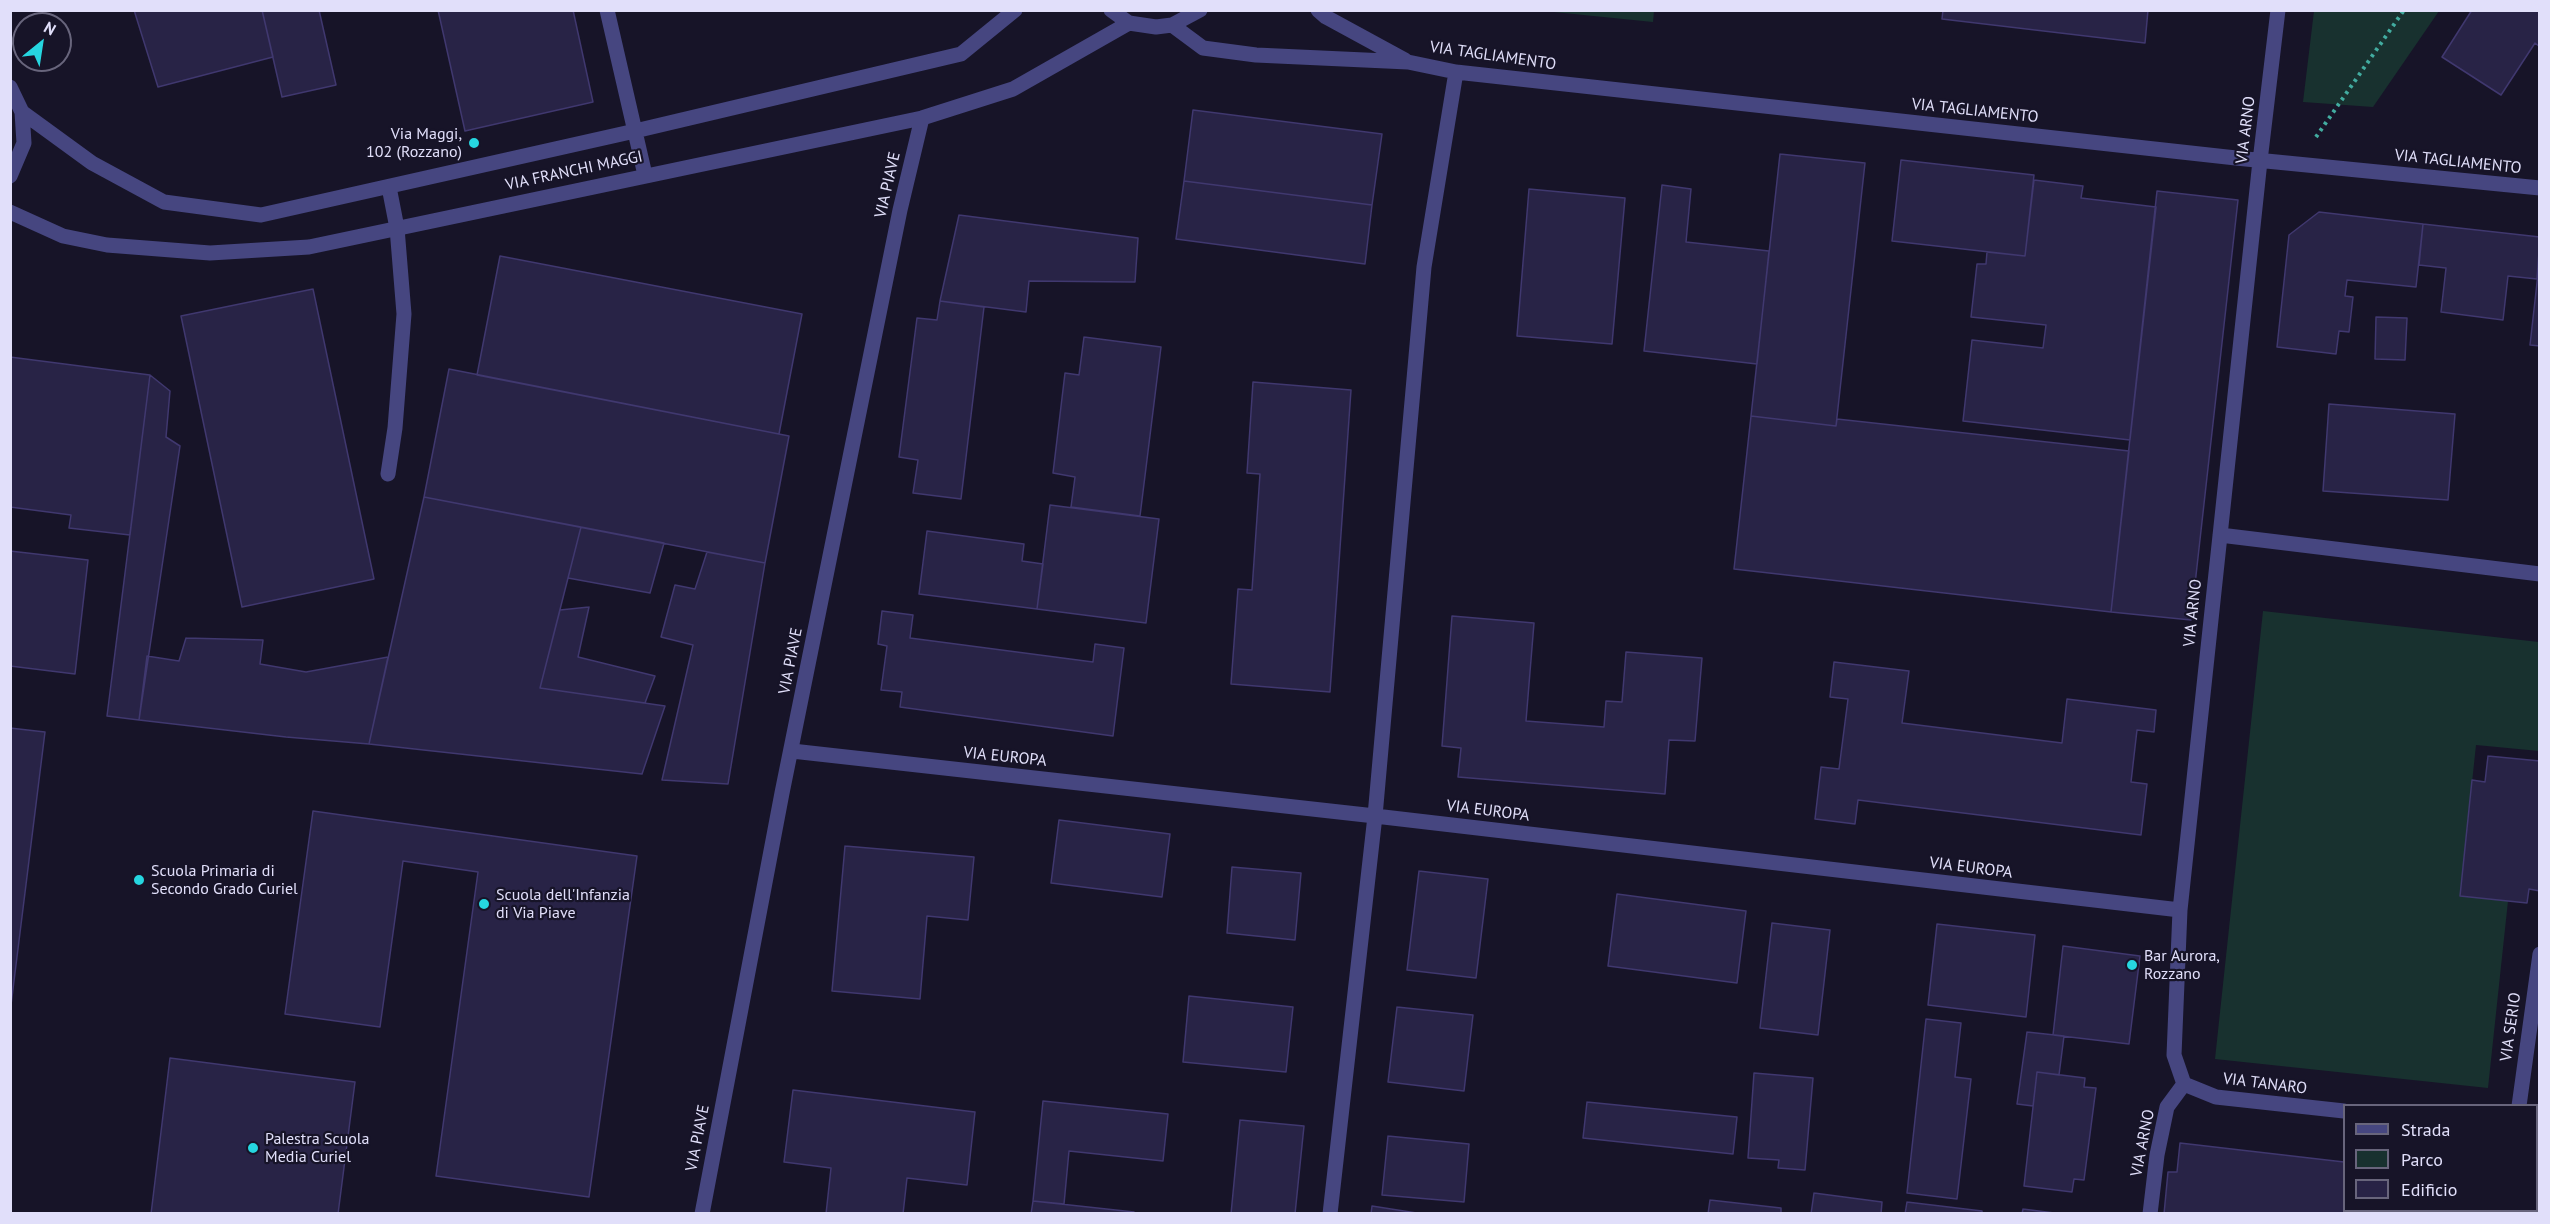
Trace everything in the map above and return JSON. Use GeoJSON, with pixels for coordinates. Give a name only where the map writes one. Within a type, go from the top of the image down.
{"type":"FeatureCollection","features":[{"type":"Feature","properties":{"kind":"street"},"geometry":{"type":"LineString","coordinates":[[608,10],[645,175]]}},
{"type":"Feature","properties":{"kind":"street","name":"VIA FRANCHI MAGGI"},"geometry":{"type":"LineString","coordinates":[[22,112],[92,164],[164,202],[261,215],[635,131],[961,54],[1015,10]]}},
{"type":"Feature","properties":{"kind":"street"},"geometry":{"type":"LineString","coordinates":[[1111,10],[1129,23],[1156,27],[1172,25],[1200,10]]}},
{"type":"Feature","properties":{"kind":"street","name":"VIA TAGLIAMENTO"},"geometry":{"type":"LineString","coordinates":[[1318,10],[1326,17],[1408,62]]}},
{"type":"Feature","properties":{"kind":"street","name":"VIA ARNO"},"geometry":{"type":"LineString","coordinates":[[2150,1214],[2157,1155],[2167,1107],[2184,1084],[2174,1055],[2180,910],[2278,10]]}},
{"type":"Feature","properties":{"kind":"street","name":"VIA FRANCHI MAGGI"},"geometry":{"type":"LineString","coordinates":[[10,212],[63,236],[96,243],[210,253],[309,247],[922,118],[1013,89],[1129,23]]}},
{"type":"Feature","properties":{"kind":"street","name":"VIA TAGLIAMENTO"},"geometry":{"type":"LineString","coordinates":[[1172,25],[1203,48],[1256,55],[1408,62],[1456,72],[2297,164],[2540,188]]}},
{"type":"Feature","properties":{"kind":"street"},"geometry":{"type":"LineString","coordinates":[[1330,1214],[1375,816],[1424,267],[1456,72]]}},
{"type":"Feature","properties":{"kind":"street"},"geometry":{"type":"LineString","coordinates":[[10,87],[22,112],[24,142],[10,176]]}},
{"type":"Feature","properties":{"kind":"street","name":"VIA PIAVE"},"geometry":{"type":"LineString","coordinates":[[702,1214],[900,210],[922,118]]}},
{"type":"Feature","properties":{"kind":"street"},"geometry":{"type":"LineString","coordinates":[[388,474],[395,428],[404,314],[397,228],[389,187]]}},
{"type":"Feature","properties":{"kind":"street"},"geometry":{"type":"LineString","coordinates":[[2220,535],[2540,574]]}},
{"type":"Feature","properties":{"kind":"street","name":"VIA EUROPA"},"geometry":{"type":"LineString","coordinates":[[792,751],[2180,910]]}},
{"type":"Feature","properties":{"kind":"street","name":"VIA SERIO"},"geometry":{"type":"LineString","coordinates":[[2519,1104],[2540,954]]}},
{"type":"Feature","properties":{"kind":"street","name":"VIA TANARO"},"geometry":{"type":"LineString","coordinates":[[2184,1084],[2216,1097],[2343,1111]]}},
{"type":"Feature","properties":{"kind":"path"},"geometry":{"type":"LineString","coordinates":[[2297,164],[2404,10]]}},
{"type":"Feature","properties":{"kind":"green space"},"geometry":{"type":"Polygon","coordinates":[[[1654,10],[1653,22],[1544,11],[1654,10]]]}},
{"type":"Feature","properties":{"kind":"green space"},"geometry":{"type":"Polygon","coordinates":[[[2314,10],[2439,11],[2373,107],[2303,102],[2314,10]]]}},
{"type":"Feature","properties":{"kind":"green space"},"geometry":{"type":"Polygon","coordinates":[[[2263,611],[2539,642],[2539,751],[2476,745],[2460,896],[2508,901],[2488,1088],[2215,1059],[2263,611]]]}},
{"type":"Feature","properties":{"kind":"building"},"geometry":{"type":"Polygon","coordinates":[[[134,10],[262,10],[273,57],[158,87],[134,10]]]}},
{"type":"Feature","properties":{"kind":"building"},"geometry":{"type":"Polygon","coordinates":[[[262,10],[319,10],[336,85],[282,97],[262,10]]]}},
{"type":"Feature","properties":{"kind":"building"},"geometry":{"type":"Polygon","coordinates":[[[438,10],[573,10],[593,102],[465,131],[438,10]]]}},
{"type":"Feature","properties":{"kind":"building"},"geometry":{"type":"Polygon","coordinates":[[[1943,10],[2148,10],[2145,43],[1942,19],[1943,10]]]}},
{"type":"Feature","properties":{"kind":"building"},"geometry":{"type":"Polygon","coordinates":[[[2472,10],[2540,10],[2540,47],[2535,43],[2501,95],[2442,57],[2472,10]]]}},
{"type":"Feature","properties":{"kind":"building"},"geometry":{"type":"Polygon","coordinates":[[[1193,110],[1382,134],[1372,205],[1184,181],[1193,110]]]}},
{"type":"Feature","properties":{"kind":"building"},"geometry":{"type":"Polygon","coordinates":[[[1780,154],[1865,163],[1836,426],[1751,416],[1780,154]]]}},
{"type":"Feature","properties":{"kind":"building"},"geometry":{"type":"Polygon","coordinates":[[[1901,160],[2034,175],[2025,256],[1892,241],[1901,160]]]}},
{"type":"Feature","properties":{"kind":"building"},"geometry":{"type":"Polygon","coordinates":[[[2034,180],[2083,186],[2081,198],[2156,207],[2130,440],[1963,421],[1972,340],[2043,348],[2046,325],[1971,317],[1977,264],[1986,264],[1987,252],[2025,256],[2034,180]]]}},
{"type":"Feature","properties":{"kind":"building"},"geometry":{"type":"Polygon","coordinates":[[[1184,181],[1372,205],[1365,264],[1176,239],[1184,181]]]}},
{"type":"Feature","properties":{"kind":"building"},"geometry":{"type":"Polygon","coordinates":[[[1662,185],[1691,189],[1686,242],[1769,251],[1757,364],[1644,351],[1662,185]]]}},
{"type":"Feature","properties":{"kind":"building"},"geometry":{"type":"Polygon","coordinates":[[[1529,189],[1625,198],[1612,344],[1517,336],[1529,189]]]}},
{"type":"Feature","properties":{"kind":"building"},"geometry":{"type":"Polygon","coordinates":[[[2157,191],[2238,200],[2191,620],[2111,612],[2157,191]]]}},
{"type":"Feature","properties":{"kind":"building"},"geometry":{"type":"Polygon","coordinates":[[[2319,212],[2423,224],[2416,287],[2347,280],[2345,296],[2353,297],[2349,332],[2339,331],[2336,354],[2277,347],[2289,235],[2319,212]]]}},
{"type":"Feature","properties":{"kind":"building"},"geometry":{"type":"Polygon","coordinates":[[[959,215],[1138,238],[1135,282],[1029,281],[1026,312],[940,301],[959,215]]]}},
{"type":"Feature","properties":{"kind":"building"},"geometry":{"type":"Polygon","coordinates":[[[2423,224],[2540,237],[2537,279],[2508,276],[2503,320],[2441,312],[2446,268],[2419,265],[2423,224]]]}},
{"type":"Feature","properties":{"kind":"building"},"geometry":{"type":"Polygon","coordinates":[[[500,256],[802,314],[779,434],[477,375],[500,256]]]}},
{"type":"Feature","properties":{"kind":"building"},"geometry":{"type":"Polygon","coordinates":[[[2540,256],[2540,346],[2530,345],[2540,256]]]}},
{"type":"Feature","properties":{"kind":"building"},"geometry":{"type":"Polygon","coordinates":[[[313,289],[374,579],[242,607],[181,316],[313,289]]]}},
{"type":"Feature","properties":{"kind":"building"},"geometry":{"type":"Polygon","coordinates":[[[940,301],[984,307],[961,499],[913,493],[918,460],[899,457],[917,318],[937,320],[940,301]]]}},
{"type":"Feature","properties":{"kind":"building"},"geometry":{"type":"Polygon","coordinates":[[[2376,317],[2407,318],[2405,360],[2375,359],[2376,317]]]}},
{"type":"Feature","properties":{"kind":"building"},"geometry":{"type":"Polygon","coordinates":[[[1084,337],[1161,347],[1140,516],[1071,507],[1075,477],[1053,473],[1065,373],[1079,375],[1084,337]]]}},
{"type":"Feature","properties":{"kind":"building"},"geometry":{"type":"Polygon","coordinates":[[[10,357],[150,375],[130,535],[69,528],[71,515],[10,507],[10,357]]]}},
{"type":"Feature","properties":{"kind":"building"},"geometry":{"type":"Polygon","coordinates":[[[449,369],[789,436],[765,563],[424,497],[449,369]]]}},
{"type":"Feature","properties":{"kind":"building"},"geometry":{"type":"Polygon","coordinates":[[[150,375],[170,391],[166,437],[180,446],[139,720],[107,716],[150,375]]]}},
{"type":"Feature","properties":{"kind":"building"},"geometry":{"type":"Polygon","coordinates":[[[1253,382],[1351,390],[1330,692],[1231,684],[1238,589],[1252,590],[1260,474],[1247,473],[1253,382]]]}},
{"type":"Feature","properties":{"kind":"building"},"geometry":{"type":"Polygon","coordinates":[[[2329,404],[2455,414],[2448,500],[2323,491],[2329,404]]]}},
{"type":"Feature","properties":{"kind":"building"},"geometry":{"type":"Polygon","coordinates":[[[1751,416],[1836,426],[1837,419],[2129,451],[2111,612],[1734,569],[1751,416]]]}},
{"type":"Feature","properties":{"kind":"building"},"geometry":{"type":"Polygon","coordinates":[[[424,497],[581,527],[540,688],[665,706],[642,774],[369,744],[424,497]]]}},
{"type":"Feature","properties":{"kind":"building"},"geometry":{"type":"Polygon","coordinates":[[[1050,505],[1159,519],[1146,623],[1037,609],[1050,505]]]}},
{"type":"Feature","properties":{"kind":"building"},"geometry":{"type":"Polygon","coordinates":[[[581,527],[664,543],[650,593],[568,578],[581,527]]]}},
{"type":"Feature","properties":{"kind":"building"},"geometry":{"type":"Polygon","coordinates":[[[927,531],[1024,544],[1022,561],[1043,564],[1037,609],[919,594],[927,531]]]}},
{"type":"Feature","properties":{"kind":"building"},"geometry":{"type":"Polygon","coordinates":[[[10,551],[88,560],[75,674],[10,666],[10,551]]]}},
{"type":"Feature","properties":{"kind":"building"},"geometry":{"type":"Polygon","coordinates":[[[707,552],[765,563],[728,784],[662,780],[693,645],[661,637],[675,585],[695,589],[707,552]]]}},
{"type":"Feature","properties":{"kind":"building"},"geometry":{"type":"Polygon","coordinates":[[[589,607],[578,657],[655,676],[645,703],[540,688],[560,610],[589,607]]]}},
{"type":"Feature","properties":{"kind":"building"},"geometry":{"type":"Polygon","coordinates":[[[882,611],[913,615],[910,638],[1093,662],[1095,644],[1124,648],[1113,736],[900,707],[902,692],[881,690],[887,646],[878,644],[882,611]]]}},
{"type":"Feature","properties":{"kind":"building"},"geometry":{"type":"Polygon","coordinates":[[[1452,616],[1534,623],[1526,721],[1604,727],[1606,701],[1622,702],[1626,652],[1702,658],[1695,741],[1669,740],[1665,794],[1458,777],[1461,748],[1442,746],[1452,616]]]}},
{"type":"Feature","properties":{"kind":"building"},"geometry":{"type":"Polygon","coordinates":[[[186,638],[263,640],[260,664],[306,672],[388,657],[369,744],[139,720],[147,656],[179,661],[186,638]]]}},
{"type":"Feature","properties":{"kind":"building"},"geometry":{"type":"Polygon","coordinates":[[[1834,662],[1909,671],[1902,723],[2062,743],[2067,699],[2156,710],[2154,732],[2137,730],[2131,782],[2147,784],[2141,835],[1858,800],[1855,824],[1815,819],[1821,767],[1839,769],[1848,699],[1830,697],[1834,662]]]}},
{"type":"Feature","properties":{"kind":"building"},"geometry":{"type":"Polygon","coordinates":[[[10,728],[45,732],[10,1013],[10,728]]]}},
{"type":"Feature","properties":{"kind":"building"},"geometry":{"type":"Polygon","coordinates":[[[2488,756],[2540,761],[2540,891],[2529,889],[2527,903],[2460,896],[2472,780],[2485,782],[2488,756]]]}},
{"type":"Feature","properties":{"kind":"building"},"geometry":{"type":"Polygon","coordinates":[[[313,811],[637,856],[589,1197],[436,1176],[478,872],[403,861],[380,1027],[285,1014],[313,811]]]}},
{"type":"Feature","properties":{"kind":"building"},"geometry":{"type":"Polygon","coordinates":[[[1059,820],[1170,834],[1162,897],[1051,883],[1059,820]]]}},
{"type":"Feature","properties":{"kind":"building"},"geometry":{"type":"Polygon","coordinates":[[[845,846],[974,857],[968,920],[927,916],[920,999],[832,991],[845,846]]]}},
{"type":"Feature","properties":{"kind":"building"},"geometry":{"type":"Polygon","coordinates":[[[1232,867],[1301,873],[1295,940],[1227,933],[1232,867]]]}},
{"type":"Feature","properties":{"kind":"building"},"geometry":{"type":"Polygon","coordinates":[[[1419,871],[1488,879],[1476,978],[1407,970],[1419,871]]]}},
{"type":"Feature","properties":{"kind":"building"},"geometry":{"type":"Polygon","coordinates":[[[1617,894],[1746,911],[1737,983],[1608,966],[1617,894]]]}},
{"type":"Feature","properties":{"kind":"building"},"geometry":{"type":"Polygon","coordinates":[[[1772,923],[1830,930],[1818,1035],[1760,1028],[1772,923]]]}},
{"type":"Feature","properties":{"kind":"building"},"geometry":{"type":"Polygon","coordinates":[[[1937,924],[2035,935],[2026,1017],[1928,1005],[1937,924]]]}},
{"type":"Feature","properties":{"kind":"building"},"geometry":{"type":"Polygon","coordinates":[[[2063,946],[2140,956],[2129,1044],[2053,1035],[2063,946]]]}},
{"type":"Feature","properties":{"kind":"building"},"geometry":{"type":"Polygon","coordinates":[[[1189,996],[1293,1007],[1286,1072],[1183,1062],[1189,996]]]}},
{"type":"Feature","properties":{"kind":"building"},"geometry":{"type":"Polygon","coordinates":[[[1397,1007],[1473,1015],[1464,1091],[1388,1082],[1397,1007]]]}},
{"type":"Feature","properties":{"kind":"building"},"geometry":{"type":"Polygon","coordinates":[[[1926,1019],[1961,1023],[1955,1077],[1971,1079],[1957,1199],[1907,1193],[1926,1019]]]}},
{"type":"Feature","properties":{"kind":"building"},"geometry":{"type":"Polygon","coordinates":[[[2027,1032],[2064,1036],[2059,1075],[2037,1072],[2033,1106],[2017,1104],[2027,1032]]]}},
{"type":"Feature","properties":{"kind":"building","name":"Palestra Scuola Media Curiel"},"geometry":{"type":"Polygon","coordinates":[[[170,1058],[355,1082],[338,1214],[151,1214],[170,1058]]]}},
{"type":"Feature","properties":{"kind":"building"},"geometry":{"type":"Polygon","coordinates":[[[2037,1072],[2085,1078],[2084,1087],[2096,1088],[2084,1180],[2074,1179],[2072,1192],[2024,1186],[2037,1072]]]}},
{"type":"Feature","properties":{"kind":"building"},"geometry":{"type":"Polygon","coordinates":[[[1754,1073],[1813,1078],[1805,1170],[1778,1168],[1779,1160],[1748,1158],[1754,1073]]]}},
{"type":"Feature","properties":{"kind":"building"},"geometry":{"type":"Polygon","coordinates":[[[793,1090],[975,1112],[967,1185],[907,1178],[903,1214],[826,1214],[831,1168],[784,1162],[793,1090]]]}},
{"type":"Feature","properties":{"kind":"building"},"geometry":{"type":"Polygon","coordinates":[[[1043,1101],[1168,1114],[1163,1161],[1069,1151],[1064,1204],[1033,1201],[1043,1101]]]}},
{"type":"Feature","properties":{"kind":"building"},"geometry":{"type":"Polygon","coordinates":[[[1587,1102],[1737,1117],[1733,1154],[1583,1138],[1587,1102]]]}},
{"type":"Feature","properties":{"kind":"building"},"geometry":{"type":"Polygon","coordinates":[[[1240,1120],[1304,1126],[1295,1214],[1231,1214],[1240,1120]]]}},
{"type":"Feature","properties":{"kind":"building"},"geometry":{"type":"Polygon","coordinates":[[[1388,1136],[1469,1144],[1464,1202],[1382,1195],[1388,1136]]]}},
{"type":"Feature","properties":{"kind":"building"},"geometry":{"type":"Polygon","coordinates":[[[2180,1143],[2343,1162],[2343,1212],[2471,1212],[2471,1214],[2164,1214],[2168,1172],[2177,1172],[2180,1143]]]}},
{"type":"Feature","properties":{"kind":"building"},"geometry":{"type":"Polygon","coordinates":[[[1814,1193],[1882,1202],[1881,1214],[1811,1214],[1814,1193]]]}},
{"type":"Feature","properties":{"kind":"building"},"geometry":{"type":"Polygon","coordinates":[[[1710,1200],[1781,1208],[1781,1214],[1708,1214],[1710,1200]]]}},
{"type":"Feature","properties":{"kind":"building"},"geometry":{"type":"Polygon","coordinates":[[[1033,1201],[1134,1212],[1134,1214],[1031,1214],[1033,1201]]]}},
{"type":"Feature","properties":{"kind":"building"},"geometry":{"type":"Polygon","coordinates":[[[1907,1202],[1982,1211],[1982,1214],[1905,1214],[1907,1202]]]}},
{"type":"Feature","properties":{"kind":"building"},"geometry":{"type":"Polygon","coordinates":[[[1372,1206],[1423,1214],[1371,1214],[1372,1206]]]}},
{"type":"Feature","properties":{"kind":"building"},"geometry":{"type":"Polygon","coordinates":[[[2023,1209],[2062,1214],[2022,1214],[2023,1209]]]}},
{"type":"Feature","properties":{"kind":"place","name":"Via Maggi, 102 (Rozzano)"},"geometry":{"type":"Point","coordinates":[474,143]}},
{"type":"Feature","properties":{"kind":"place","name":"Scuola Primaria di Secondo Grado Curiel"},"geometry":{"type":"Point","coordinates":[139,880]}},
{"type":"Feature","properties":{"kind":"place","name":"Scuola dell'Infanzia di Via Piave"},"geometry":{"type":"Point","coordinates":[484,904]}},
{"type":"Feature","properties":{"kind":"place","name":"Bar Aurora, Rozzano"},"geometry":{"type":"Point","coordinates":[2132,965]}},
{"type":"Feature","properties":{"kind":"place","name":"Palestra Scuola Media Curiel"},"geometry":{"type":"Point","coordinates":[253,1148]}}]}
